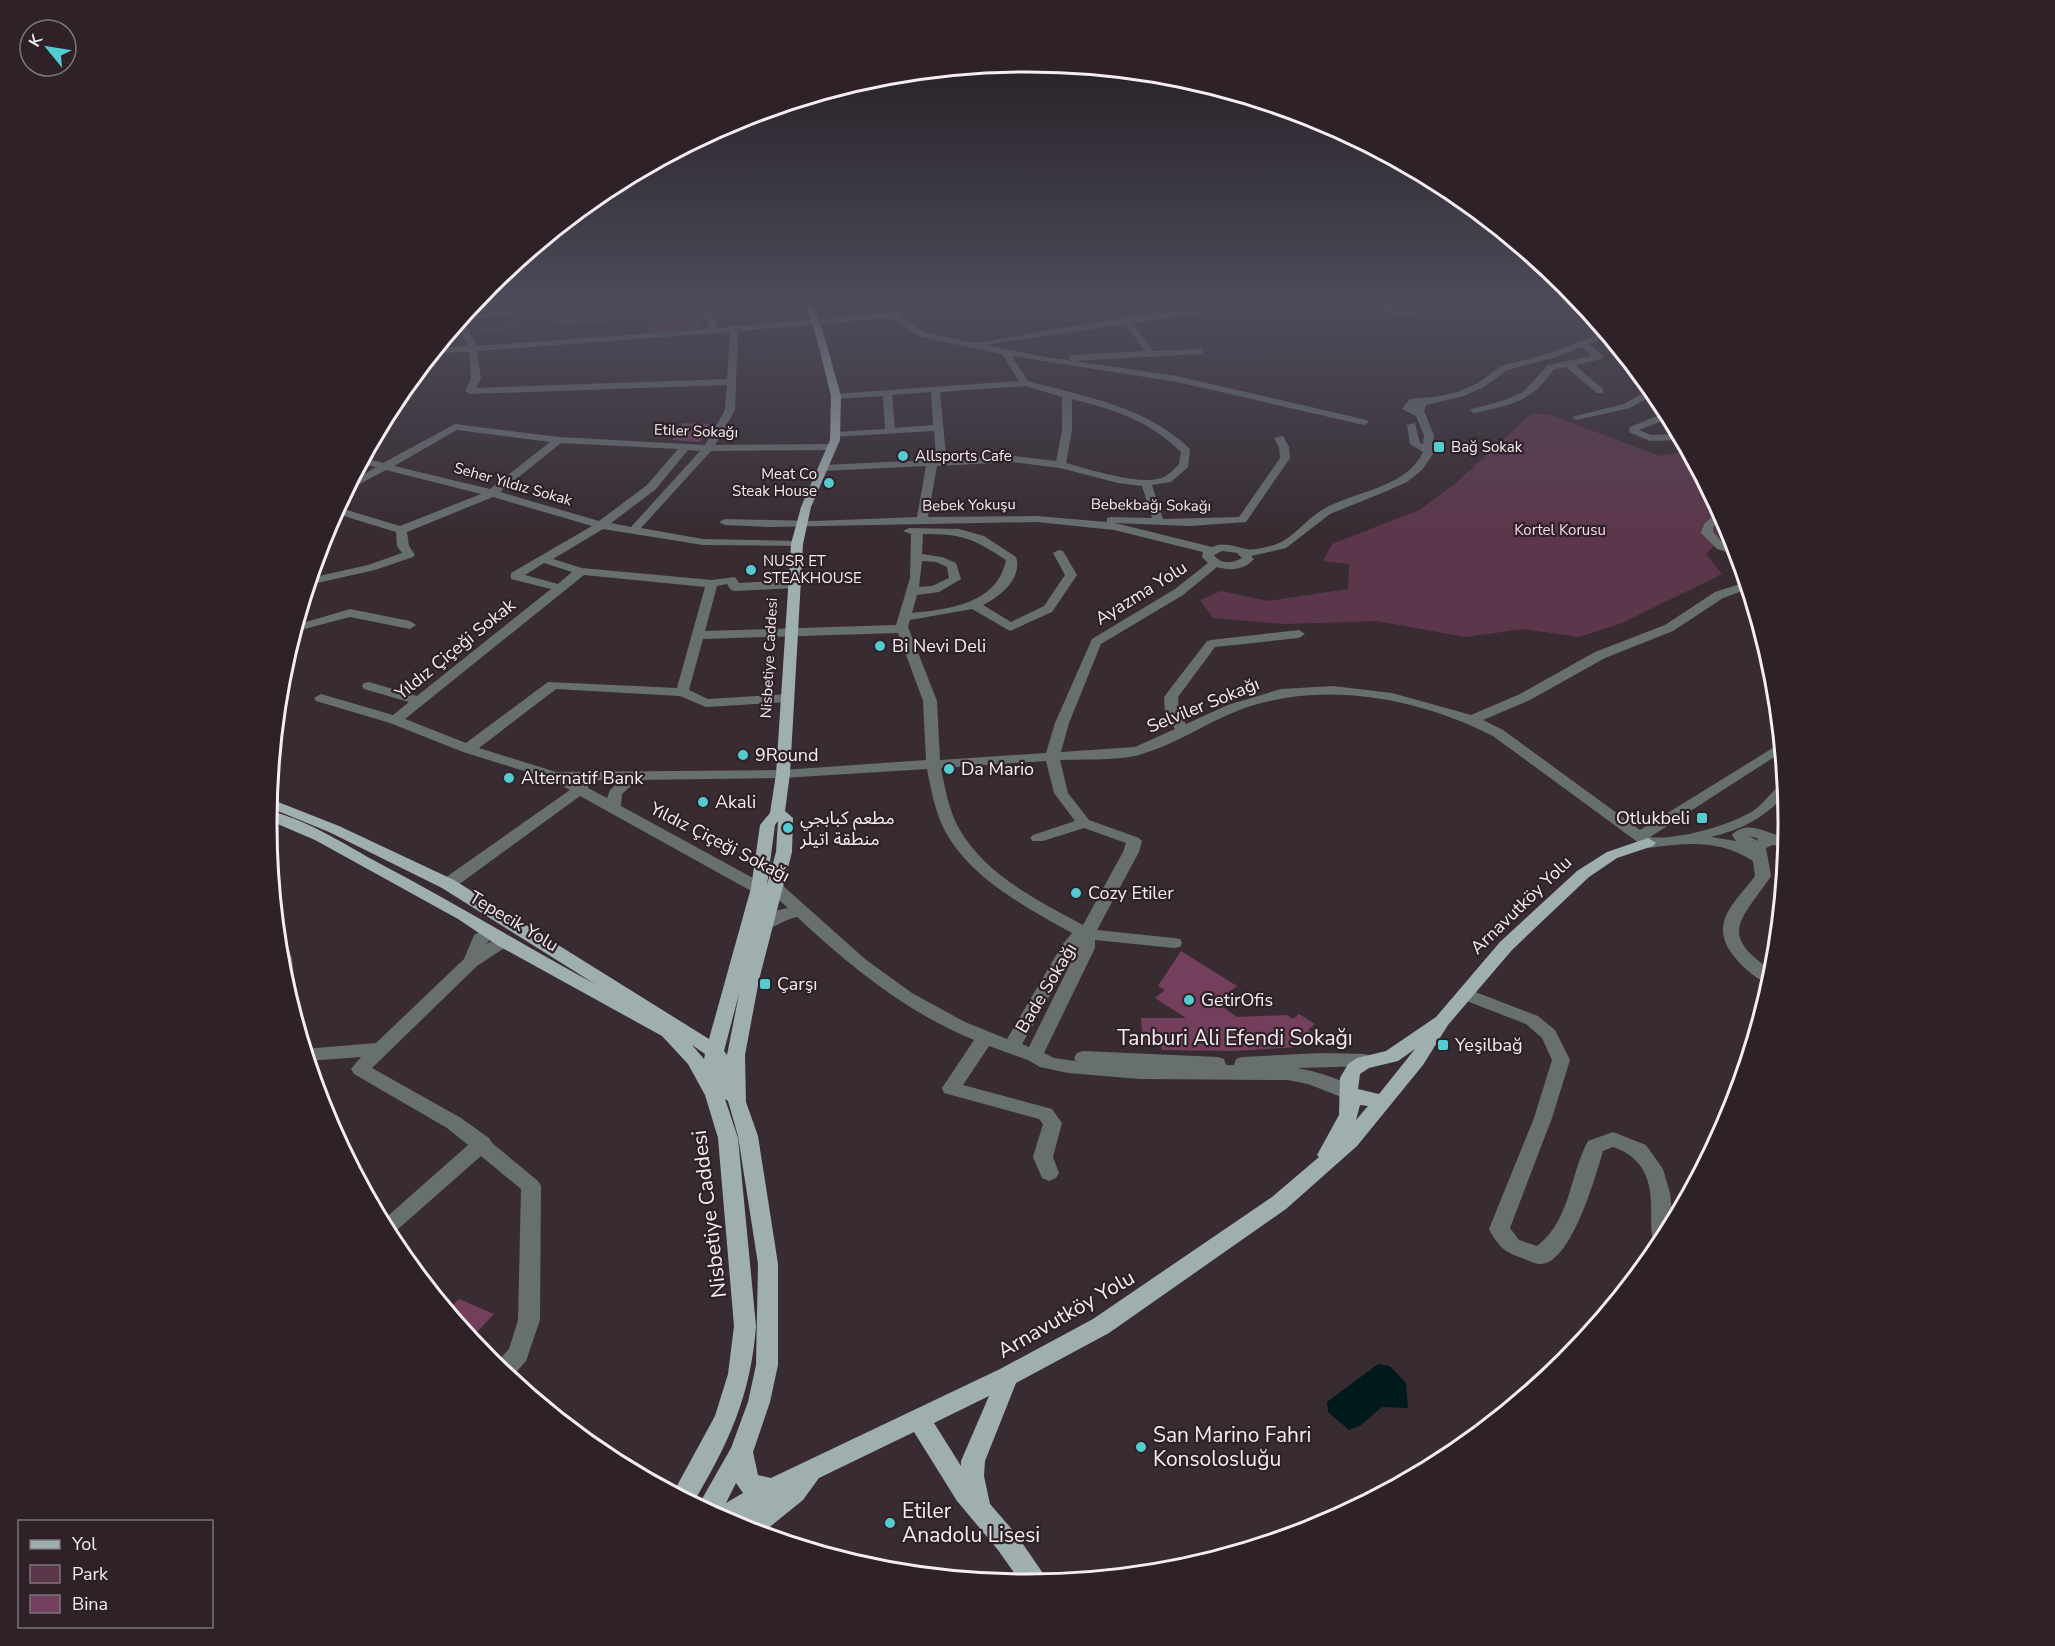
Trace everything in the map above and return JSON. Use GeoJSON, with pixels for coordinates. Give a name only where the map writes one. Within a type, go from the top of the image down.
{"type":"FeatureCollection","features":[{"type":"Feature","properties":{"kind":"main road","name":"Nisbetiye Caddesi"},"geometry":{"type":"LineString","coordinates":[[687,1492],[709,1456],[729,1414],[744,1355],[745,1326],[728,1138],[714,1094],[714,1051],[767,888],[784,852],[786,818],[777,813],[783,774],[797,544],[835,435],[836,396],[831,378]]}},
{"type":"Feature","properties":{"kind":"main road","name":"Tepecik Yolu"},"geometry":{"type":"LineString","coordinates":[[277,806],[334,829],[448,884],[714,1051]]}},
{"type":"Feature","properties":{"kind":"main road","name":"Tepecik Yolu"},"geometry":{"type":"LineString","coordinates":[[276,818],[320,837],[430,897],[668,1032],[695,1060],[714,1094]]}},
{"type":"Feature","properties":{"kind":"main road","name":"Arnavutköy Yolu"},"geometry":{"type":"LineString","coordinates":[[1442,1021],[1506,946],[1583,874],[1612,855],[1644,840]]}},
{"type":"Feature","properties":{"kind":"main road"},"geometry":{"type":"LineString","coordinates":[[430,897],[448,884]]}},
{"type":"Feature","properties":{"kind":"main road","name":"Nisbetiye Caddesi"},"geometry":{"type":"LineString","coordinates":[[712,1505],[741,1452],[759,1402],[767,1365],[768,1264],[748,1136],[736,1102],[739,1036],[765,925],[767,888]]}},
{"type":"Feature","properties":{"kind":"main road"},"geometry":{"type":"LineString","coordinates":[[496,936],[514,925]]}},
{"type":"Feature","properties":{"kind":"main road"},"geometry":{"type":"LineString","coordinates":[[1323,1163],[1346,1124],[1351,1107],[1347,1083],[1352,1070],[1411,1044],[1431,1025],[1442,1021]]}},
{"type":"Feature","properties":{"kind":"main road"},"geometry":{"type":"LineString","coordinates":[[1323,1163],[1348,1143],[1385,1100],[1437,1032],[1442,1021]]}},
{"type":"Feature","properties":{"kind":"main road"},"geometry":{"type":"LineString","coordinates":[[690,1037],[721,1030]]}},
{"type":"Feature","properties":{"kind":"main road"},"geometry":{"type":"LineString","coordinates":[[714,1051],[724,1062],[727,1088],[736,1102]]}},
{"type":"Feature","properties":{"kind":"main road"},"geometry":{"type":"LineString","coordinates":[[1372,1061],[1392,1070],[1399,1083]]}},
{"type":"Feature","properties":{"kind":"main road"},"geometry":{"type":"LineString","coordinates":[[1349,1093],[1373,1101],[1385,1100]]}},
{"type":"Feature","properties":{"kind":"main road","name":"Arnavutköy Yolu"},"geometry":{"type":"LineString","coordinates":[[731,1513],[918,1418],[1008,1376],[1101,1326],[1280,1203],[1323,1163]]}},
{"type":"Feature","properties":{"kind":"main road"},"geometry":{"type":"LineString","coordinates":[[978,1505],[972,1476],[973,1461],[1008,1376]]}},
{"type":"Feature","properties":{"kind":"main road"},"geometry":{"type":"LineString","coordinates":[[918,1418],[951,1473],[978,1505],[1029,1574]]}},
{"type":"Feature","properties":{"kind":"main road"},"geometry":{"type":"LineString","coordinates":[[741,1452],[746,1479],[751,1485],[773,1490]]}},
{"type":"Feature","properties":{"kind":"main road"},"geometry":{"type":"LineString","coordinates":[[757,1523],[795,1492],[810,1472]]}},
{"type":"Feature","properties":{"kind":"street"},"geometry":{"type":"LineString","coordinates":[[476,378],[470,391],[733,382]]}},
{"type":"Feature","properties":{"kind":"street"},"geometry":{"type":"LineString","coordinates":[[633,531],[708,448],[730,410],[733,378]]}},
{"type":"Feature","properties":{"kind":"street"},"geometry":{"type":"LineString","coordinates":[[1022,378],[1025,383]]}},
{"type":"Feature","properties":{"kind":"street"},"geometry":{"type":"LineString","coordinates":[[1169,378],[1364,422]]}},
{"type":"Feature","properties":{"kind":"street"},"geometry":{"type":"LineString","coordinates":[[1211,550],[1208,557],[1215,563],[1239,565],[1248,559],[1246,553],[1281,546],[1326,512],[1404,480],[1419,469],[1428,451],[1430,432],[1419,411],[1422,403],[1481,385],[1491,378]]}},
{"type":"Feature","properties":{"kind":"street"},"geometry":{"type":"LineString","coordinates":[[1474,410],[1521,400],[1535,389],[1544,378]]}},
{"type":"Feature","properties":{"kind":"street"},"geometry":{"type":"LineString","coordinates":[[1584,378],[1599,391]]}},
{"type":"Feature","properties":{"kind":"street"},"geometry":{"type":"LineString","coordinates":[[823,468],[1013,459],[1060,465],[1118,480],[1146,482],[1167,480],[1185,465],[1186,451],[1173,436],[1148,419],[1025,383],[836,396]]}},
{"type":"Feature","properties":{"kind":"street"},"geometry":{"type":"LineString","coordinates":[[935,389],[941,455],[932,463],[919,527],[916,578],[903,624],[930,701],[933,764],[939,793],[952,830],[980,866],[1030,903],[1086,934],[1174,944]]}},
{"type":"Feature","properties":{"kind":"street"},"geometry":{"type":"LineString","coordinates":[[887,392],[890,431]]}},
{"type":"Feature","properties":{"kind":"street"},"geometry":{"type":"LineString","coordinates":[[1060,465],[1067,431],[1067,395]]}},
{"type":"Feature","properties":{"kind":"street"},"geometry":{"type":"LineString","coordinates":[[1577,417],[1628,406],[1645,396]]}},
{"type":"Feature","properties":{"kind":"street"},"geometry":{"type":"LineString","coordinates":[[1660,419],[1634,429],[1634,432],[1650,438],[1671,437]]}},
{"type":"Feature","properties":{"kind":"street"},"geometry":{"type":"LineString","coordinates":[[1412,425],[1415,444],[1428,451]]}},
{"type":"Feature","properties":{"kind":"street","name":"Etiler Sokağı"},"geometry":{"type":"LineString","coordinates":[[359,481],[455,427],[559,440],[685,447],[832,447]]}},
{"type":"Feature","properties":{"kind":"street"},"geometry":{"type":"LineString","coordinates":[[835,435],[939,428]]}},
{"type":"Feature","properties":{"kind":"street","name":"Bebekbağı Sokağı"},"geometry":{"type":"LineString","coordinates":[[1035,519],[1190,523],[1242,519],[1285,458],[1284,447],[1279,438]]}},
{"type":"Feature","properties":{"kind":"street"},"geometry":{"type":"LineString","coordinates":[[344,513],[401,530],[492,493],[559,440]]}},
{"type":"Feature","properties":{"kind":"street"},"geometry":{"type":"LineString","coordinates":[[559,588],[515,576],[636,501],[674,464],[685,447]]}},
{"type":"Feature","properties":{"kind":"street","name":"Seher Yıldız Sokak"},"geometry":{"type":"LineString","coordinates":[[369,463],[492,493],[600,525],[703,542],[797,544]]}},
{"type":"Feature","properties":{"kind":"street"},"geometry":{"type":"LineString","coordinates":[[1146,482],[1159,522]]}},
{"type":"Feature","properties":{"kind":"street","name":"Bebek Yokuşu"},"geometry":{"type":"LineString","coordinates":[[919,527],[1035,519],[1084,522],[1211,550],[1228,547],[1246,553]]}},
{"type":"Feature","properties":{"kind":"street"},"geometry":{"type":"LineString","coordinates":[[1714,520],[1708,526],[1707,533],[1721,547],[1726,549]]}},
{"type":"Feature","properties":{"kind":"street"},"geometry":{"type":"LineString","coordinates":[[700,631],[903,624],[973,604],[1004,587],[1012,571],[1012,559],[980,538],[955,531],[856,523],[802,525],[725,522]]}},
{"type":"Feature","properties":{"kind":"street"},"geometry":{"type":"LineString","coordinates":[[317,580],[371,568],[409,555],[403,546],[401,530]]}},
{"type":"Feature","properties":{"kind":"street"},"geometry":{"type":"LineString","coordinates":[[973,604],[1010,627],[1047,609],[1071,575],[1059,553]]}},
{"type":"Feature","properties":{"kind":"street"},"geometry":{"type":"LineString","coordinates":[[912,592],[935,589],[955,579],[956,573],[952,565],[938,559],[916,557]]}},
{"type":"Feature","properties":{"kind":"street"},"geometry":{"type":"LineString","coordinates":[[542,559],[581,571],[712,584],[731,580],[735,587],[794,584]]}},
{"type":"Feature","properties":{"kind":"street","name":"Ayazma Yolu"},"geometry":{"type":"LineString","coordinates":[[1052,757],[1078,679],[1096,642],[1179,592],[1215,563]]}},
{"type":"Feature","properties":{"kind":"street","name":"Yıldız Çiçeği Sokak"},"geometry":{"type":"LineString","coordinates":[[395,720],[581,571]]}},
{"type":"Feature","properties":{"kind":"street"},"geometry":{"type":"LineString","coordinates":[[682,692],[712,584]]}},
{"type":"Feature","properties":{"kind":"street"},"geometry":{"type":"LineString","coordinates":[[1472,720],[1525,697],[1600,655],[1669,628],[1719,595],[1741,587]]}},
{"type":"Feature","properties":{"kind":"street"},"geometry":{"type":"LineString","coordinates":[[303,626],[350,613],[410,625]]}},
{"type":"Feature","properties":{"kind":"street"},"geometry":{"type":"LineString","coordinates":[[1184,732],[1172,713],[1171,697],[1211,644],[1299,634]]}},
{"type":"Feature","properties":{"kind":"street"},"geometry":{"type":"LineString","coordinates":[[468,749],[553,685],[682,692],[706,703],[788,698]]}},
{"type":"Feature","properties":{"kind":"street"},"geometry":{"type":"LineString","coordinates":[[369,686],[420,701]]}},
{"type":"Feature","properties":{"kind":"street","name":"Selviler Sokağı"},"geometry":{"type":"LineString","coordinates":[[555,776],[783,774],[1138,751],[1233,708],[1286,692],[1333,690],[1392,697],[1472,720],[1497,732],[1644,840]]}},
{"type":"Feature","properties":{"kind":"street"},"geometry":{"type":"LineString","coordinates":[[321,698],[395,720]]}},
{"type":"Feature","properties":{"kind":"street","name":"Yıldız Çiçeği Sokak"},"geometry":{"type":"LineString","coordinates":[[395,720],[468,749],[555,776]]}},
{"type":"Feature","properties":{"kind":"street"},"geometry":{"type":"LineString","coordinates":[[1644,840],[1775,752]]}},
{"type":"Feature","properties":{"kind":"street"},"geometry":{"type":"LineString","coordinates":[[1038,838],[1084,823],[1061,793],[1052,757]]}},
{"type":"Feature","properties":{"kind":"street"},"geometry":{"type":"LineString","coordinates":[[612,808],[615,794],[634,775]]}},
{"type":"Feature","properties":{"kind":"street","name":"Yıldız Çiçeği Sokağı"},"geometry":{"type":"LineString","coordinates":[[555,776],[767,888],[801,911]]}},
{"type":"Feature","properties":{"kind":"street"},"geometry":{"type":"LineString","coordinates":[[448,884],[579,790],[592,776]]}},
{"type":"Feature","properties":{"kind":"street"},"geometry":{"type":"LineString","coordinates":[[1684,838],[1762,811],[1777,795]]}},
{"type":"Feature","properties":{"kind":"street"},"geometry":{"type":"LineString","coordinates":[[1644,840],[1730,822],[1757,843],[1763,876],[1736,913],[1730,927],[1733,945],[1750,964],[1763,973]]}},
{"type":"Feature","properties":{"kind":"street","name":"Bade Sokağı"},"geometry":{"type":"LineString","coordinates":[[1034,1055],[1087,948],[1086,934],[1131,852],[1134,840],[1084,823]]}},
{"type":"Feature","properties":{"kind":"street"},"geometry":{"type":"LineString","coordinates":[[1644,840],[1684,838],[1739,846],[1778,843]]}},
{"type":"Feature","properties":{"kind":"street"},"geometry":{"type":"LineString","coordinates":[[765,925],[779,915],[801,911]]}},
{"type":"Feature","properties":{"kind":"street","name":"Tanburi Ali Efendi Sokağı"},"geometry":{"type":"LineString","coordinates":[[801,911],[888,986],[919,1005],[985,1038],[1034,1055],[1162,1063],[1372,1061]]}},
{"type":"Feature","properties":{"kind":"street","name":"Bade Sokağı"},"geometry":{"type":"LineString","coordinates":[[1011,1048],[1070,945],[1076,938],[1086,934]]}},
{"type":"Feature","properties":{"kind":"street"},"geometry":{"type":"LineString","coordinates":[[496,936],[360,1069],[454,1123],[482,1143],[531,1186],[529,1320],[518,1354],[508,1365]]}},
{"type":"Feature","properties":{"kind":"street"},"geometry":{"type":"LineString","coordinates":[[1465,994],[1532,1020],[1549,1034],[1562,1060],[1543,1118],[1499,1229],[1512,1246],[1540,1256],[1559,1241],[1582,1190],[1595,1146],[1613,1139],[1639,1150],[1654,1170],[1663,1222]]}},
{"type":"Feature","properties":{"kind":"street"},"geometry":{"type":"LineString","coordinates":[[985,1038],[951,1088],[1045,1114],[1053,1123],[1043,1157],[1049,1173]]}},
{"type":"Feature","properties":{"kind":"street"},"geometry":{"type":"LineString","coordinates":[[313,1054],[380,1049]]}},
{"type":"Feature","properties":{"kind":"street","name":"Tanburi Ali Efendi Sokağı"},"geometry":{"type":"LineString","coordinates":[[1034,1055],[1042,1062],[1106,1071],[1157,1074],[1289,1074],[1325,1082],[1349,1093]]}},
{"type":"Feature","properties":{"kind":"street"},"geometry":{"type":"LineString","coordinates":[[393,1224],[482,1143]]}},
{"type":"Feature","properties":{"kind":"green space","name":"Kortel Korusu"},"geometry":{"type":"Polygon","coordinates":[[[1531,414],[1548,414],[1660,456],[1680,452],[1722,538],[1706,554],[1722,574],[1622,623],[1579,637],[1524,629],[1465,637],[1377,621],[1284,624],[1213,618],[1200,600],[1221,591],[1268,601],[1348,589],[1349,564],[1323,561],[1332,544],[1419,510],[1457,482],[1531,414]]]}},
{"type":"Feature","properties":{"kind":"water"},"geometry":{"type":"Polygon","coordinates":[[[1378,1364],[1390,1366],[1406,1383],[1408,1408],[1382,1407],[1360,1426],[1349,1430],[1328,1412],[1327,1402],[1378,1364]]]}},
{"type":"Feature","properties":{"kind":"building"},"geometry":{"type":"Polygon","coordinates":[[[683,423],[710,424],[700,442],[672,440],[683,423]]]}},
{"type":"Feature","properties":{"kind":"building","name":"GetirOfis"},"geometry":{"type":"Polygon","coordinates":[[[1181,951],[1237,986],[1216,1002],[1237,1017],[1287,1015],[1293,1019],[1299,1014],[1315,1024],[1308,1030],[1326,1040],[1298,1044],[1299,1047],[1233,1051],[1162,1050],[1161,1046],[1143,1044],[1141,1018],[1186,1018],[1155,998],[1165,990],[1158,986],[1181,951]]]}},
{"type":"Feature","properties":{"kind":"building"},"geometry":{"type":"Polygon","coordinates":[[[459,1299],[494,1314],[476,1332],[452,1305],[459,1299]]]}},
{"type":"Feature","properties":{"kind":"place","name":"Bağ Sokak"},"geometry":{"type":"Point","coordinates":[1439,447]}},
{"type":"Feature","properties":{"kind":"place","name":"Allsports Cafe"},"geometry":{"type":"Point","coordinates":[903,456]}},
{"type":"Feature","properties":{"kind":"place","name":"Meat Co Steak House"},"geometry":{"type":"Point","coordinates":[829,483]}},
{"type":"Feature","properties":{"kind":"place","name":"NUSR ET STEAKHOUSE"},"geometry":{"type":"Point","coordinates":[751,570]}},
{"type":"Feature","properties":{"kind":"place","name":"Bi Nevi Deli"},"geometry":{"type":"Point","coordinates":[880,646]}},
{"type":"Feature","properties":{"kind":"place","name":"9Round"},"geometry":{"type":"Point","coordinates":[743,755]}},
{"type":"Feature","properties":{"kind":"place","name":"Da Mario"},"geometry":{"type":"Point","coordinates":[949,769]}},
{"type":"Feature","properties":{"kind":"place","name":"Alternatif Bank"},"geometry":{"type":"Point","coordinates":[509,778]}},
{"type":"Feature","properties":{"kind":"place","name":"Akali"},"geometry":{"type":"Point","coordinates":[703,802]}},
{"type":"Feature","properties":{"kind":"place","name":"Otlukbeli"},"geometry":{"type":"Point","coordinates":[1702,818]}},
{"type":"Feature","properties":{"kind":"place","name":"مطعم كبابجي منطقة اتيلر"},"geometry":{"type":"Point","coordinates":[788,828]}},
{"type":"Feature","properties":{"kind":"place","name":"Cozy Etiler"},"geometry":{"type":"Point","coordinates":[1076,893]}},
{"type":"Feature","properties":{"kind":"place","name":"Çarşı"},"geometry":{"type":"Point","coordinates":[765,984]}},
{"type":"Feature","properties":{"kind":"place","name":"GetirOfis"},"geometry":{"type":"Point","coordinates":[1189,1000]}},
{"type":"Feature","properties":{"kind":"place","name":"Yeşilbağ"},"geometry":{"type":"Point","coordinates":[1443,1045]}},
{"type":"Feature","properties":{"kind":"place","name":"San Marino Fahri Konsolosluğu"},"geometry":{"type":"Point","coordinates":[1141,1447]}},
{"type":"Feature","properties":{"kind":"place","name":"Etiler Anadolu Lisesi"},"geometry":{"type":"Point","coordinates":[890,1523]}}]}
